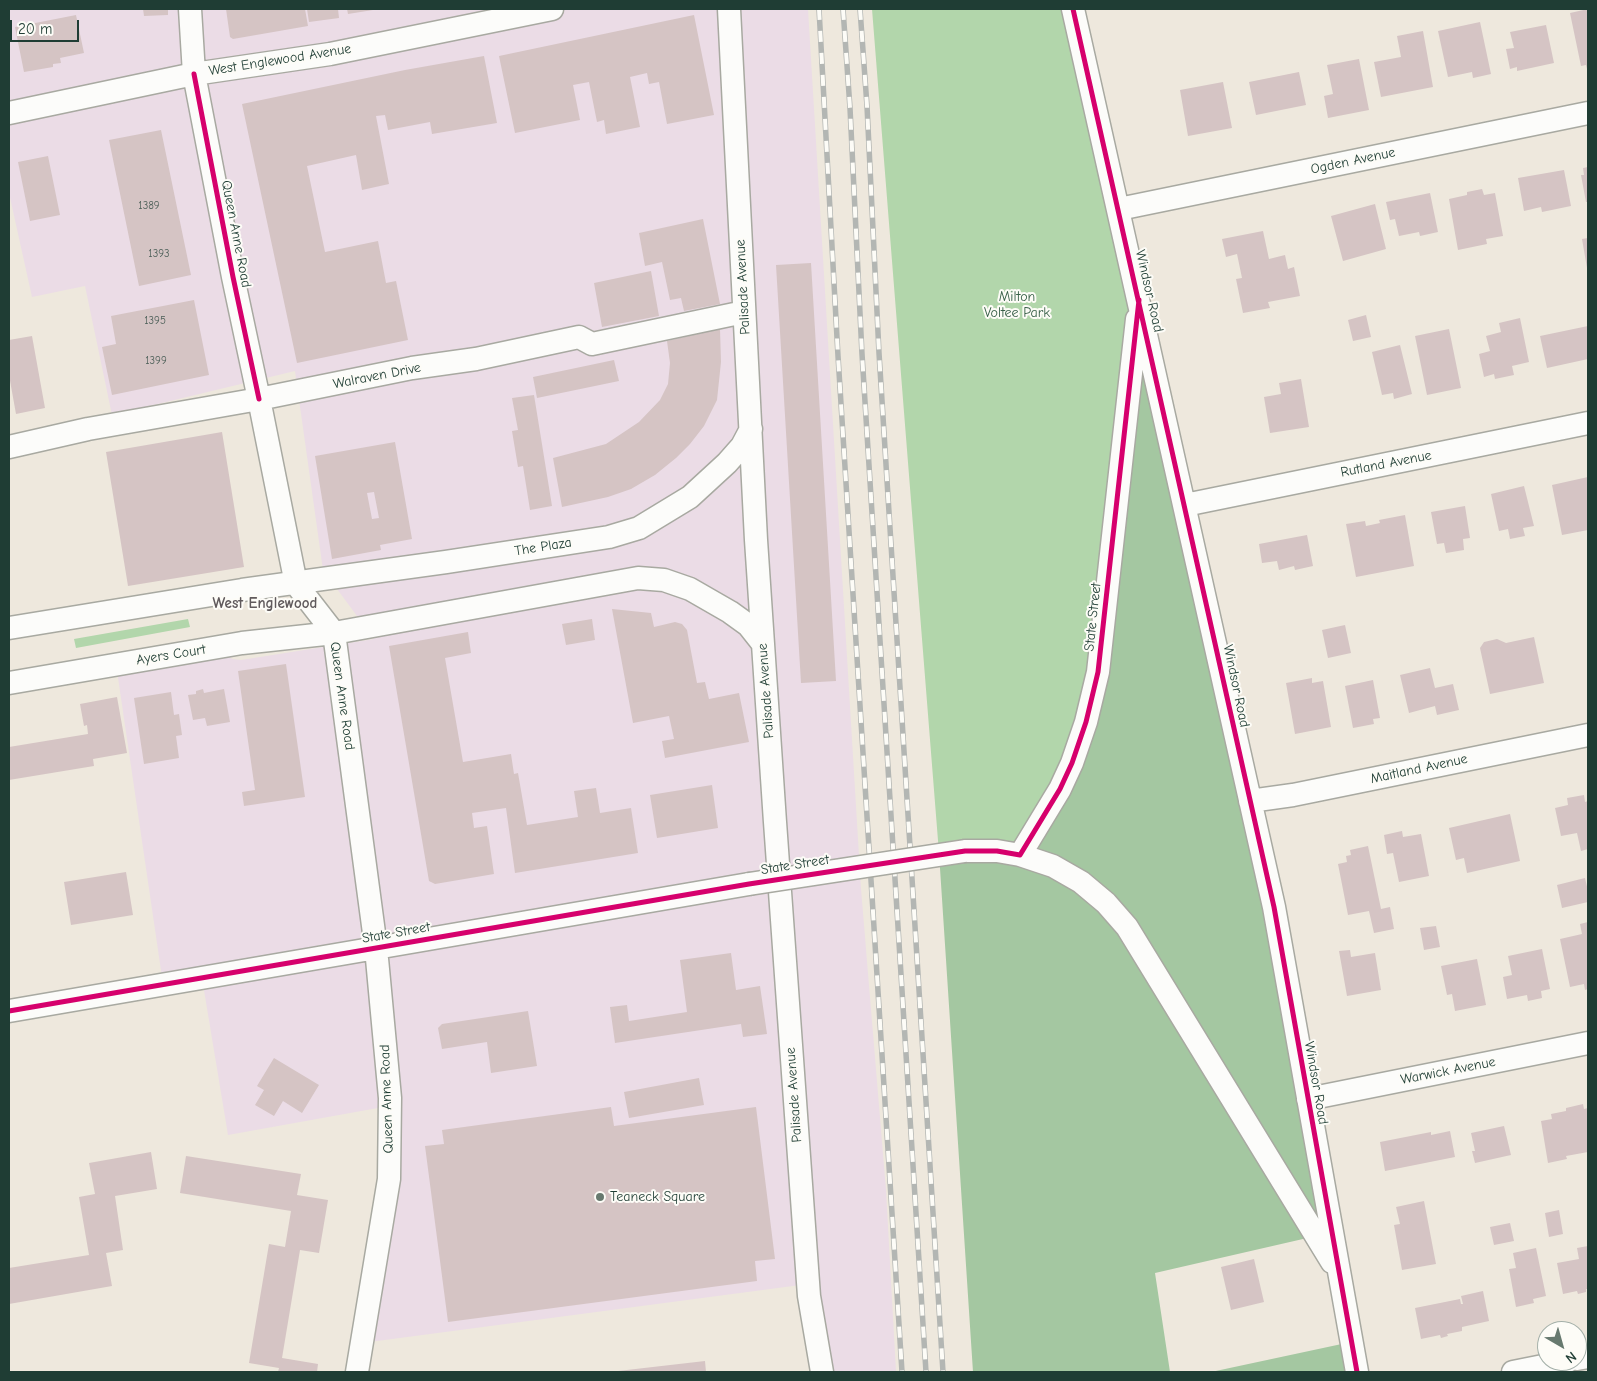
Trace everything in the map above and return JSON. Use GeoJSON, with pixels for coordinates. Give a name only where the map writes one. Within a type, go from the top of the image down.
{"type":"FeatureCollection","features":[{"type":"Feature","properties":{"kind":"street","name":"Queen Anne Road"},"geometry":{"type":"LineString","coordinates":[[190,9],[194,74],[233,277],[296,584],[334,633],[376,948],[390,1098],[389,1179],[358,1372]]}},
{"type":"Feature","properties":{"kind":"street","name":"West Englewood Avenue"},"geometry":{"type":"LineString","coordinates":[[9,113],[194,74],[330,54],[552,9]]}},
{"type":"Feature","properties":{"kind":"street","name":"Palisade Avenue"},"geometry":{"type":"LineString","coordinates":[[729,9],[763,644],[808,1290],[822,1372]]}},
{"type":"Feature","properties":{"kind":"street","name":"Windsor Road"},"geometry":{"type":"LineString","coordinates":[[1073,9],[1140,300],[1274,907],[1357,1372]]}},
{"type":"Feature","properties":{"kind":"street","name":"Ogden Avenue"},"geometry":{"type":"LineString","coordinates":[[1119,209],[1588,113]]}},
{"type":"Feature","properties":{"kind":"street","name":"State Street"},"geometry":{"type":"LineString","coordinates":[[9,1011],[749,884],[965,851],[997,851],[1020,855],[1060,789],[1072,763],[1086,722],[1098,672],[1140,300]]}},
{"type":"Feature","properties":{"kind":"street","name":"Walraven Drive"},"geometry":{"type":"LineString","coordinates":[[9,447],[88,429],[259,399],[412,368],[476,359],[579,337],[592,344],[744,312]]}},
{"type":"Feature","properties":{"kind":"street","name":"Rutland Avenue"},"geometry":{"type":"LineString","coordinates":[[1184,505],[1588,423]]}},
{"type":"Feature","properties":{"kind":"street","name":"The Plaza"},"geometry":{"type":"LineString","coordinates":[[296,584],[609,537],[639,528],[690,498],[708,482],[742,446],[750,429]]}},
{"type":"Feature","properties":{"kind":"street"},"geometry":{"type":"LineString","coordinates":[[334,633],[638,578],[654,578],[690,589],[730,612],[748,626],[763,644]]}},
{"type":"Feature","properties":{"kind":"street"},"geometry":{"type":"LineString","coordinates":[[9,628],[242,590],[296,584]]}},
{"type":"Feature","properties":{"kind":"street","name":"Ayers Court"},"geometry":{"type":"LineString","coordinates":[[9,682],[242,643],[334,633]]}},
{"type":"Feature","properties":{"kind":"street","name":"Maitland Avenue"},"geometry":{"type":"LineString","coordinates":[[1250,800],[1293,795],[1588,735]]}},
{"type":"Feature","properties":{"kind":"street"},"geometry":{"type":"LineString","coordinates":[[1020,855],[1053,866],[1081,882],[1106,903],[1127,927],[1339,1272]]}},
{"type":"Feature","properties":{"kind":"street","name":"Warwick Avenue"},"geometry":{"type":"LineString","coordinates":[[1308,1100],[1588,1043]]}},
{"type":"Feature","properties":{"kind":"street"},"geometry":{"type":"LineString","coordinates":[[1513,1372],[1537,1367]]}},
{"type":"Feature","properties":{"kind":"shaded area"},"geometry":{"type":"Polygon","coordinates":[[[9,9],[808,9],[861,889],[886,1190],[896,1372],[822,1372],[808,1284],[362,1343],[389,1106],[228,1135],[202,978],[163,984],[116,664],[222,647],[232,659],[241,660],[374,639],[323,570],[295,371],[112,415],[85,286],[32,297],[9,193],[9,9]]]}},
{"type":"Feature","properties":{"kind":"green space","name":"Milton Voltee Park"},"geometry":{"type":"Polygon","coordinates":[[[872,9],[1073,9],[1139,300],[1082,767],[1030,839],[939,853],[872,9]]]}},
{"type":"Feature","properties":{"kind":"green space"},"geometry":{"type":"Polygon","coordinates":[[[1139,300],[1339,1272],[1316,1236],[1155,1273],[1170,1372],[973,1372],[939,853],[1030,839],[1082,767],[1139,300]]]}},
{"type":"Feature","properties":{"kind":"green space"},"geometry":{"type":"Polygon","coordinates":[[[188,619],[190,627],[76,648],[74,639],[188,619]]]}},
{"type":"Feature","properties":{"kind":"green space"},"geometry":{"type":"Polygon","coordinates":[[[1351,1342],[1357,1372],[1211,1372],[1351,1342]]]}},
{"type":"Feature","properties":{"kind":"building"},"geometry":{"type":"Polygon","coordinates":[[[143,9],[168,9],[168,15],[144,16],[143,9]]]}},
{"type":"Feature","properties":{"kind":"building"},"geometry":{"type":"Polygon","coordinates":[[[226,9],[305,9],[308,26],[233,39],[230,37],[226,9]]]}},
{"type":"Feature","properties":{"kind":"building"},"geometry":{"type":"Polygon","coordinates":[[[307,9],[338,9],[339,18],[309,22],[307,9]]]}},
{"type":"Feature","properties":{"kind":"building"},"geometry":{"type":"Polygon","coordinates":[[[347,9],[373,9],[373,10],[348,14],[347,9]]]}},
{"type":"Feature","properties":{"kind":"building"},"geometry":{"type":"Polygon","coordinates":[[[1588,9],[1587,69],[1586,65],[1581,66],[1570,13],[1588,9]]]}},
{"type":"Feature","properties":{"kind":"building"},"geometry":{"type":"Polygon","coordinates":[[[76,15],[84,53],[60,58],[61,63],[53,64],[53,67],[24,72],[15,27],[76,15]]]}},
{"type":"Feature","properties":{"kind":"building"},"geometry":{"type":"Polygon","coordinates":[[[694,15],[714,115],[667,124],[659,82],[649,84],[647,73],[630,77],[640,127],[606,134],[604,120],[597,122],[589,82],[573,85],[580,120],[515,133],[499,56],[694,15]]]}},
{"type":"Feature","properties":{"kind":"building"},"geometry":{"type":"Polygon","coordinates":[[[1480,22],[1491,74],[1473,78],[1472,72],[1448,77],[1438,31],[1480,22]]]}},
{"type":"Feature","properties":{"kind":"building"},"geometry":{"type":"Polygon","coordinates":[[[1546,25],[1554,63],[1517,71],[1517,67],[1510,69],[1506,49],[1514,48],[1510,32],[1546,25]]]}},
{"type":"Feature","properties":{"kind":"building"},"geometry":{"type":"Polygon","coordinates":[[[1423,31],[1433,87],[1381,97],[1374,62],[1401,57],[1397,36],[1423,31]]]}},
{"type":"Feature","properties":{"kind":"building"},"geometry":{"type":"Polygon","coordinates":[[[484,56],[497,123],[432,134],[430,122],[388,130],[385,115],[376,116],[389,184],[362,190],[356,155],[307,166],[325,252],[378,241],[386,283],[396,281],[408,340],[297,363],[242,104],[405,70],[484,56]]]}},
{"type":"Feature","properties":{"kind":"building"},"geometry":{"type":"Polygon","coordinates":[[[1359,59],[1369,110],[1328,118],[1324,96],[1333,94],[1327,65],[1359,59]]]}},
{"type":"Feature","properties":{"kind":"building"},"geometry":{"type":"Polygon","coordinates":[[[1299,72],[1306,105],[1256,115],[1249,82],[1299,72]]]}},
{"type":"Feature","properties":{"kind":"building"},"geometry":{"type":"Polygon","coordinates":[[[1223,82],[1232,128],[1188,136],[1180,90],[1223,82]]]}},
{"type":"Feature","properties":{"kind":"building"},"geometry":{"type":"Polygon","coordinates":[[[161,130],[191,275],[139,286],[109,140],[161,130]]]}},
{"type":"Feature","properties":{"kind":"building"},"geometry":{"type":"Polygon","coordinates":[[[48,156],[60,215],[30,221],[18,162],[48,156]]]}},
{"type":"Feature","properties":{"kind":"building"},"geometry":{"type":"Polygon","coordinates":[[[1588,167],[1588,202],[1586,202],[1581,175],[1584,175],[1583,168],[1588,167]]]}},
{"type":"Feature","properties":{"kind":"building"},"geometry":{"type":"Polygon","coordinates":[[[1564,170],[1571,206],[1542,212],[1541,207],[1524,211],[1518,178],[1564,170]]]}},
{"type":"Feature","properties":{"kind":"building"},"geometry":{"type":"Polygon","coordinates":[[[1482,189],[1484,195],[1495,193],[1503,236],[1486,239],[1487,244],[1458,250],[1449,199],[1482,189]]]}},
{"type":"Feature","properties":{"kind":"building"},"geometry":{"type":"Polygon","coordinates":[[[1430,193],[1438,232],[1420,236],[1419,232],[1399,236],[1395,219],[1390,220],[1386,202],[1430,193]]]}},
{"type":"Feature","properties":{"kind":"building"},"geometry":{"type":"Polygon","coordinates":[[[1375,204],[1386,249],[1343,261],[1331,216],[1375,204]]]}},
{"type":"Feature","properties":{"kind":"building"},"geometry":{"type":"Polygon","coordinates":[[[703,219],[720,304],[684,311],[681,298],[670,300],[662,262],[645,266],[639,233],[703,219]]]}},
{"type":"Feature","properties":{"kind":"building"},"geometry":{"type":"Polygon","coordinates":[[[1263,231],[1269,259],[1285,255],[1288,269],[1294,267],[1300,296],[1268,302],[1270,308],[1243,313],[1236,279],[1242,278],[1237,254],[1226,257],[1222,239],[1263,231]]]}},
{"type":"Feature","properties":{"kind":"building"},"geometry":{"type":"Polygon","coordinates":[[[1588,238],[1588,268],[1587,268],[1582,239],[1588,238]]]}},
{"type":"Feature","properties":{"kind":"building"},"geometry":{"type":"Polygon","coordinates":[[[811,263],[836,681],[801,683],[776,265],[811,263]]]}},
{"type":"Feature","properties":{"kind":"building"},"geometry":{"type":"Polygon","coordinates":[[[651,271],[659,316],[602,327],[594,283],[651,271]]]}},
{"type":"Feature","properties":{"kind":"building"},"geometry":{"type":"Polygon","coordinates":[[[194,300],[209,375],[112,395],[102,347],[116,344],[111,316],[194,300]]]}},
{"type":"Feature","properties":{"kind":"building"},"geometry":{"type":"Polygon","coordinates":[[[1366,315],[1371,337],[1353,341],[1348,320],[1366,315]]]}},
{"type":"Feature","properties":{"kind":"building"},"geometry":{"type":"Polygon","coordinates":[[[1520,318],[1529,362],[1512,366],[1514,375],[1495,379],[1494,374],[1484,377],[1479,354],[1490,351],[1486,336],[1501,332],[1499,323],[1520,318]]]}},
{"type":"Feature","properties":{"kind":"building"},"geometry":{"type":"Polygon","coordinates":[[[1588,326],[1588,359],[1547,368],[1540,336],[1588,326]]]}},
{"type":"Feature","properties":{"kind":"building"},"geometry":{"type":"Polygon","coordinates":[[[720,329],[721,362],[717,400],[704,426],[690,444],[655,475],[631,489],[608,497],[562,507],[553,458],[606,444],[639,422],[660,400],[668,384],[670,363],[667,341],[720,329]]]}},
{"type":"Feature","properties":{"kind":"building"},"geometry":{"type":"Polygon","coordinates":[[[1449,329],[1461,388],[1427,395],[1415,336],[1449,329]]]}},
{"type":"Feature","properties":{"kind":"building"},"geometry":{"type":"Polygon","coordinates":[[[32,336],[45,408],[16,414],[9,375],[9,340],[32,336]]]}},
{"type":"Feature","properties":{"kind":"building"},"geometry":{"type":"Polygon","coordinates":[[[1400,345],[1412,394],[1394,399],[1393,393],[1382,395],[1372,352],[1400,345]]]}},
{"type":"Feature","properties":{"kind":"building"},"geometry":{"type":"Polygon","coordinates":[[[614,360],[619,381],[537,398],[533,377],[614,360]]]}},
{"type":"Feature","properties":{"kind":"building"},"geometry":{"type":"Polygon","coordinates":[[[1301,379],[1309,427],[1270,433],[1264,397],[1281,394],[1279,383],[1301,379]]]}},
{"type":"Feature","properties":{"kind":"building"},"geometry":{"type":"Polygon","coordinates":[[[534,395],[552,506],[530,510],[523,466],[518,467],[512,431],[518,430],[512,398],[534,395]]]}},
{"type":"Feature","properties":{"kind":"building"},"geometry":{"type":"Polygon","coordinates":[[[222,432],[244,567],[128,586],[106,452],[222,432]]]}},
{"type":"Feature","properties":{"kind":"building"},"geometry":{"type":"Polygon","coordinates":[[[395,442],[412,539],[380,545],[381,550],[332,559],[315,456],[395,442]],[[374,492],[367,493],[372,519],[379,518],[374,492]]]}},
{"type":"Feature","properties":{"kind":"building"},"geometry":{"type":"Polygon","coordinates":[[[1588,477],[1588,530],[1562,535],[1552,485],[1588,477]]]}},
{"type":"Feature","properties":{"kind":"building"},"geometry":{"type":"Polygon","coordinates":[[[1524,486],[1534,526],[1523,528],[1525,536],[1510,539],[1508,529],[1499,531],[1491,494],[1524,486]]]}},
{"type":"Feature","properties":{"kind":"building"},"geometry":{"type":"Polygon","coordinates":[[[1465,506],[1470,538],[1463,539],[1464,550],[1446,553],[1444,543],[1437,544],[1431,512],[1465,506]]]}},
{"type":"Feature","properties":{"kind":"building"},"geometry":{"type":"Polygon","coordinates":[[[1405,515],[1414,566],[1356,577],[1346,524],[1365,521],[1366,526],[1380,523],[1379,520],[1405,515]]]}},
{"type":"Feature","properties":{"kind":"building"},"geometry":{"type":"Polygon","coordinates":[[[1307,535],[1313,566],[1295,570],[1294,566],[1279,570],[1277,561],[1262,563],[1259,544],[1307,535]]]}},
{"type":"Feature","properties":{"kind":"building"},"geometry":{"type":"Polygon","coordinates":[[[612,609],[651,613],[654,627],[675,622],[682,624],[687,630],[697,683],[705,682],[709,699],[739,693],[749,742],[665,758],[662,741],[674,739],[669,716],[633,723],[612,609]]]}},
{"type":"Feature","properties":{"kind":"building"},"geometry":{"type":"Polygon","coordinates":[[[592,619],[595,640],[566,645],[562,624],[592,619]]]}},
{"type":"Feature","properties":{"kind":"building"},"geometry":{"type":"Polygon","coordinates":[[[1345,625],[1351,653],[1328,658],[1322,630],[1345,625]]]}},
{"type":"Feature","properties":{"kind":"building"},"geometry":{"type":"Polygon","coordinates":[[[468,632],[471,653],[445,658],[463,762],[511,754],[514,774],[518,773],[527,825],[578,817],[574,791],[596,788],[600,813],[631,808],[638,853],[515,873],[506,808],[472,813],[474,828],[487,826],[494,874],[435,884],[429,881],[389,646],[468,632]]]}},
{"type":"Feature","properties":{"kind":"building"},"geometry":{"type":"Polygon","coordinates":[[[1534,637],[1544,683],[1490,694],[1480,648],[1484,642],[1497,639],[1506,643],[1534,637]]]}},
{"type":"Feature","properties":{"kind":"building"},"geometry":{"type":"Polygon","coordinates":[[[286,664],[305,797],[244,806],[242,792],[255,790],[238,671],[286,664]]]}},
{"type":"Feature","properties":{"kind":"building"},"geometry":{"type":"Polygon","coordinates":[[[1430,668],[1435,688],[1453,684],[1459,710],[1437,715],[1435,706],[1409,713],[1400,675],[1430,668]]]}},
{"type":"Feature","properties":{"kind":"building"},"geometry":{"type":"Polygon","coordinates":[[[1312,678],[1312,683],[1323,681],[1331,727],[1295,734],[1286,683],[1312,678]]]}},
{"type":"Feature","properties":{"kind":"building"},"geometry":{"type":"Polygon","coordinates":[[[1373,680],[1380,718],[1373,719],[1374,724],[1353,728],[1345,686],[1373,680]]]}},
{"type":"Feature","properties":{"kind":"building"},"geometry":{"type":"Polygon","coordinates":[[[203,689],[204,693],[224,689],[230,722],[207,726],[205,718],[193,720],[188,695],[196,694],[196,691],[203,689]]]}},
{"type":"Feature","properties":{"kind":"building"},"geometry":{"type":"Polygon","coordinates":[[[171,692],[174,715],[179,714],[182,735],[176,736],[179,758],[144,764],[134,698],[171,692]]]}},
{"type":"Feature","properties":{"kind":"building"},"geometry":{"type":"Polygon","coordinates":[[[117,697],[127,753],[93,759],[94,766],[9,780],[9,747],[88,734],[87,725],[84,726],[80,704],[117,697]]]}},
{"type":"Feature","properties":{"kind":"building"},"geometry":{"type":"Polygon","coordinates":[[[712,785],[718,828],[657,838],[650,795],[712,785]]]}},
{"type":"Feature","properties":{"kind":"building"},"geometry":{"type":"Polygon","coordinates":[[[1584,795],[1585,802],[1588,801],[1588,849],[1581,851],[1577,833],[1561,836],[1555,808],[1568,805],[1567,798],[1584,795]]]}},
{"type":"Feature","properties":{"kind":"building"},"geometry":{"type":"Polygon","coordinates":[[[1510,814],[1520,861],[1467,873],[1464,858],[1456,860],[1449,828],[1510,814]]]}},
{"type":"Feature","properties":{"kind":"building"},"geometry":{"type":"Polygon","coordinates":[[[1402,831],[1403,837],[1421,834],[1429,876],[1399,882],[1393,853],[1387,854],[1384,835],[1402,831]]]}},
{"type":"Feature","properties":{"kind":"building"},"geometry":{"type":"Polygon","coordinates":[[[1368,846],[1381,909],[1390,907],[1394,929],[1374,933],[1369,911],[1348,915],[1338,864],[1347,862],[1346,856],[1351,855],[1350,850],[1368,846]]]}},
{"type":"Feature","properties":{"kind":"building"},"geometry":{"type":"Polygon","coordinates":[[[126,872],[133,915],[71,925],[64,882],[126,872]]]}},
{"type":"Feature","properties":{"kind":"building"},"geometry":{"type":"Polygon","coordinates":[[[1585,878],[1588,902],[1562,908],[1557,885],[1585,878]]]}},
{"type":"Feature","properties":{"kind":"building"},"geometry":{"type":"Polygon","coordinates":[[[1588,922],[1588,989],[1585,990],[1584,984],[1570,987],[1560,939],[1582,934],[1580,924],[1588,922]]]}},
{"type":"Feature","properties":{"kind":"building"},"geometry":{"type":"Polygon","coordinates":[[[1436,926],[1440,947],[1424,950],[1420,928],[1436,926]]]}},
{"type":"Feature","properties":{"kind":"building"},"geometry":{"type":"Polygon","coordinates":[[[1542,949],[1550,989],[1541,991],[1542,998],[1528,1001],[1527,995],[1507,999],[1503,977],[1512,975],[1508,956],[1542,949]]]}},
{"type":"Feature","properties":{"kind":"building"},"geometry":{"type":"Polygon","coordinates":[[[1350,950],[1351,957],[1375,953],[1381,990],[1347,996],[1339,951],[1350,950]]]}},
{"type":"Feature","properties":{"kind":"building"},"geometry":{"type":"Polygon","coordinates":[[[731,953],[736,990],[760,986],[767,1034],[743,1037],[741,1024],[615,1043],[610,1007],[627,1005],[629,1021],[687,1012],[680,960],[731,953]]]}},
{"type":"Feature","properties":{"kind":"building"},"geometry":{"type":"Polygon","coordinates":[[[1477,959],[1486,1005],[1455,1011],[1452,994],[1447,995],[1441,966],[1477,959]]]}},
{"type":"Feature","properties":{"kind":"building"},"geometry":{"type":"Polygon","coordinates":[[[528,1011],[537,1066],[491,1073],[487,1042],[442,1049],[438,1028],[442,1024],[528,1011]]]}},
{"type":"Feature","properties":{"kind":"building"},"geometry":{"type":"Polygon","coordinates":[[[274,1058],[319,1085],[302,1113],[283,1101],[274,1116],[255,1105],[264,1090],[257,1086],[274,1058]]]}},
{"type":"Feature","properties":{"kind":"building"},"geometry":{"type":"Polygon","coordinates":[[[699,1078],[704,1105],[629,1118],[624,1092],[699,1078]]]}},
{"type":"Feature","properties":{"kind":"building"},"geometry":{"type":"Polygon","coordinates":[[[1583,1104],[1584,1109],[1588,1108],[1588,1152],[1566,1156],[1567,1159],[1548,1163],[1541,1121],[1552,1119],[1551,1114],[1566,1111],[1566,1108],[1583,1104]]]}},
{"type":"Feature","properties":{"kind":"building","name":"Teaneck Square"},"geometry":{"type":"Polygon","coordinates":[[[611,1107],[614,1126],[756,1107],[775,1259],[755,1261],[757,1281],[448,1322],[425,1146],[444,1144],[442,1130],[611,1107]]]}},
{"type":"Feature","properties":{"kind":"building"},"geometry":{"type":"Polygon","coordinates":[[[1504,1126],[1511,1155],[1475,1163],[1472,1151],[1475,1151],[1471,1133],[1504,1126]]]}},
{"type":"Feature","properties":{"kind":"building"},"geometry":{"type":"Polygon","coordinates":[[[1450,1131],[1455,1157],[1385,1171],[1380,1142],[1431,1132],[1431,1135],[1450,1131]]]}},
{"type":"Feature","properties":{"kind":"building"},"geometry":{"type":"Polygon","coordinates":[[[151,1152],[157,1189],[115,1196],[123,1250],[106,1253],[112,1286],[9,1304],[9,1268],[89,1255],[79,1197],[95,1194],[89,1163],[151,1152]]]}},
{"type":"Feature","properties":{"kind":"building"},"geometry":{"type":"Polygon","coordinates":[[[186,1156],[301,1174],[297,1195],[328,1200],[319,1253],[300,1250],[282,1358],[318,1364],[317,1372],[278,1372],[279,1368],[249,1363],[269,1244],[285,1247],[291,1211],[180,1193],[186,1156]]]}},
{"type":"Feature","properties":{"kind":"building"},"geometry":{"type":"Polygon","coordinates":[[[1424,1201],[1436,1264],[1402,1270],[1394,1225],[1400,1224],[1396,1207],[1424,1201]]]}},
{"type":"Feature","properties":{"kind":"building"},"geometry":{"type":"Polygon","coordinates":[[[1559,1210],[1563,1234],[1549,1237],[1545,1213],[1559,1210]]]}},
{"type":"Feature","properties":{"kind":"building"},"geometry":{"type":"Polygon","coordinates":[[[1510,1223],[1514,1241],[1494,1245],[1490,1227],[1510,1223]]]}},
{"type":"Feature","properties":{"kind":"building"},"geometry":{"type":"Polygon","coordinates":[[[1588,1246],[1588,1289],[1586,1289],[1586,1292],[1578,1294],[1577,1291],[1563,1294],[1557,1263],[1579,1259],[1577,1248],[1588,1246]]]}},
{"type":"Feature","properties":{"kind":"building"},"geometry":{"type":"Polygon","coordinates":[[[1536,1248],[1546,1296],[1533,1299],[1534,1303],[1516,1307],[1509,1269],[1516,1268],[1513,1253],[1536,1248]]]}},
{"type":"Feature","properties":{"kind":"building"},"geometry":{"type":"Polygon","coordinates":[[[1254,1259],[1264,1302],[1231,1310],[1221,1267],[1254,1259]]]}},
{"type":"Feature","properties":{"kind":"building"},"geometry":{"type":"Polygon","coordinates":[[[1483,1291],[1489,1321],[1462,1327],[1462,1331],[1447,1334],[1448,1336],[1441,1338],[1440,1335],[1421,1339],[1415,1308],[1460,1299],[1461,1304],[1463,1304],[1461,1296],[1483,1291]]]}},
{"type":"Feature","properties":{"kind":"building"},"geometry":{"type":"Polygon","coordinates":[[[705,1361],[706,1372],[618,1372],[618,1371],[705,1361]]]}},
{"type":"Feature","properties":{"kind":"railway"},"geometry":{"type":"LineString","coordinates":[[819,9],[838,356],[902,1372]]}},
{"type":"Feature","properties":{"kind":"railway"},"geometry":{"type":"LineString","coordinates":[[843,9],[850,108],[862,354],[926,1372]]}},
{"type":"Feature","properties":{"kind":"railway"},"geometry":{"type":"LineString","coordinates":[[860,9],[867,106],[879,353],[943,1372]]}},
{"type":"Feature","properties":{"kind":"cycle path"},"geometry":{"type":"LineString","coordinates":[[1073,9],[1274,907],[1357,1372]]}},
{"type":"Feature","properties":{"kind":"cycle path"},"geometry":{"type":"LineString","coordinates":[[194,74],[233,277],[259,399]]}},
{"type":"Feature","properties":{"kind":"cycle path"},"geometry":{"type":"LineString","coordinates":[[9,1011],[749,884],[965,851],[997,851],[1020,855],[1060,789],[1072,763],[1086,722],[1098,672],[1139,300]]}},
{"type":"Feature","properties":{"kind":"place","name":"Teaneck Square"},"geometry":{"type":"Point","coordinates":[600,1197]}},
{"type":"Feature","properties":{"kind":"district","name":"West Englewood"},"geometry":{"type":"Point","coordinates":[265,604]}}]}
